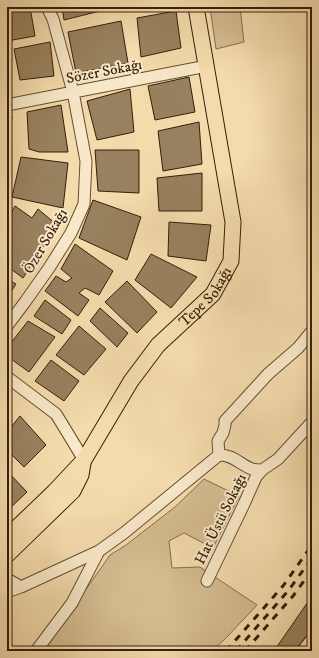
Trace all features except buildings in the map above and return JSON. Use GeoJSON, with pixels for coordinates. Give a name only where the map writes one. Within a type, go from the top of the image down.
{"type":"FeatureCollection","features":[{"type":"Feature","properties":{"kind":"main road","name":"Tepe Sokağı"},"geometry":{"type":"LineString","coordinates":[[84,460],[136,375],[158,344],[213,294],[231,261],[233,222],[196,7]]}},
{"type":"Feature","properties":{"kind":"main road"},"geometry":{"type":"LineString","coordinates":[[7,538],[84,460]]}},
{"type":"Feature","properties":{"kind":"main road"},"geometry":{"type":"LineString","coordinates":[[7,556],[73,491],[81,475],[84,460]]}},
{"type":"Feature","properties":{"kind":"main road"},"geometry":{"type":"LineString","coordinates":[[305,651],[312,642]]}},
{"type":"Feature","properties":{"kind":"street","name":"Özer Sokağı"},"geometry":{"type":"LineString","coordinates":[[7,326],[50,268],[71,233],[84,204],[86,161],[73,92],[53,19],[47,7]]}},
{"type":"Feature","properties":{"kind":"street","name":"Sözer Sokağı"},"geometry":{"type":"LineString","coordinates":[[7,105],[207,66]]}},
{"type":"Feature","properties":{"kind":"street"},"geometry":{"type":"LineString","coordinates":[[220,455],[218,441],[223,432],[225,421],[268,374],[298,348],[312,331]]}},
{"type":"Feature","properties":{"kind":"street"},"geometry":{"type":"LineString","coordinates":[[7,377],[56,414],[84,460]]}},
{"type":"Feature","properties":{"kind":"street","name":"Hat Üstü Sokağı"},"geometry":{"type":"LineString","coordinates":[[207,580],[256,478],[262,470],[278,459],[312,422]]}},
{"type":"Feature","properties":{"kind":"street"},"geometry":{"type":"LineString","coordinates":[[7,592],[99,551],[124,533],[220,455],[228,456],[241,464],[254,469],[262,470]]}},
{"type":"Feature","properties":{"kind":"street"},"geometry":{"type":"LineString","coordinates":[[36,651],[72,603],[99,551]]}},
{"type":"Feature","properties":{"kind":"street"},"geometry":{"type":"LineString","coordinates":[[7,579],[21,587]]}},
{"type":"Feature","properties":{"kind":"shaded area"},"geometry":{"type":"Polygon","coordinates":[[[210,7],[240,7],[244,42],[216,49],[210,7]]]}},
{"type":"Feature","properties":{"kind":"shaded area"},"geometry":{"type":"Polygon","coordinates":[[[204,479],[239,496],[213,548],[184,533],[169,541],[172,568],[200,567],[257,605],[212,651],[51,651],[47,645],[110,555],[126,545],[175,507],[204,479]]]}},
{"type":"Feature","properties":{"kind":"railway"},"geometry":{"type":"LineString","coordinates":[[226,651],[283,586],[312,545]]}},
{"type":"Feature","properties":{"kind":"railway"},"geometry":{"type":"LineString","coordinates":[[236,651],[288,591],[312,558]]}},
{"type":"Feature","properties":{"kind":"railway"},"geometry":{"type":"LineString","coordinates":[[245,651],[293,596],[312,570]]}}]}
